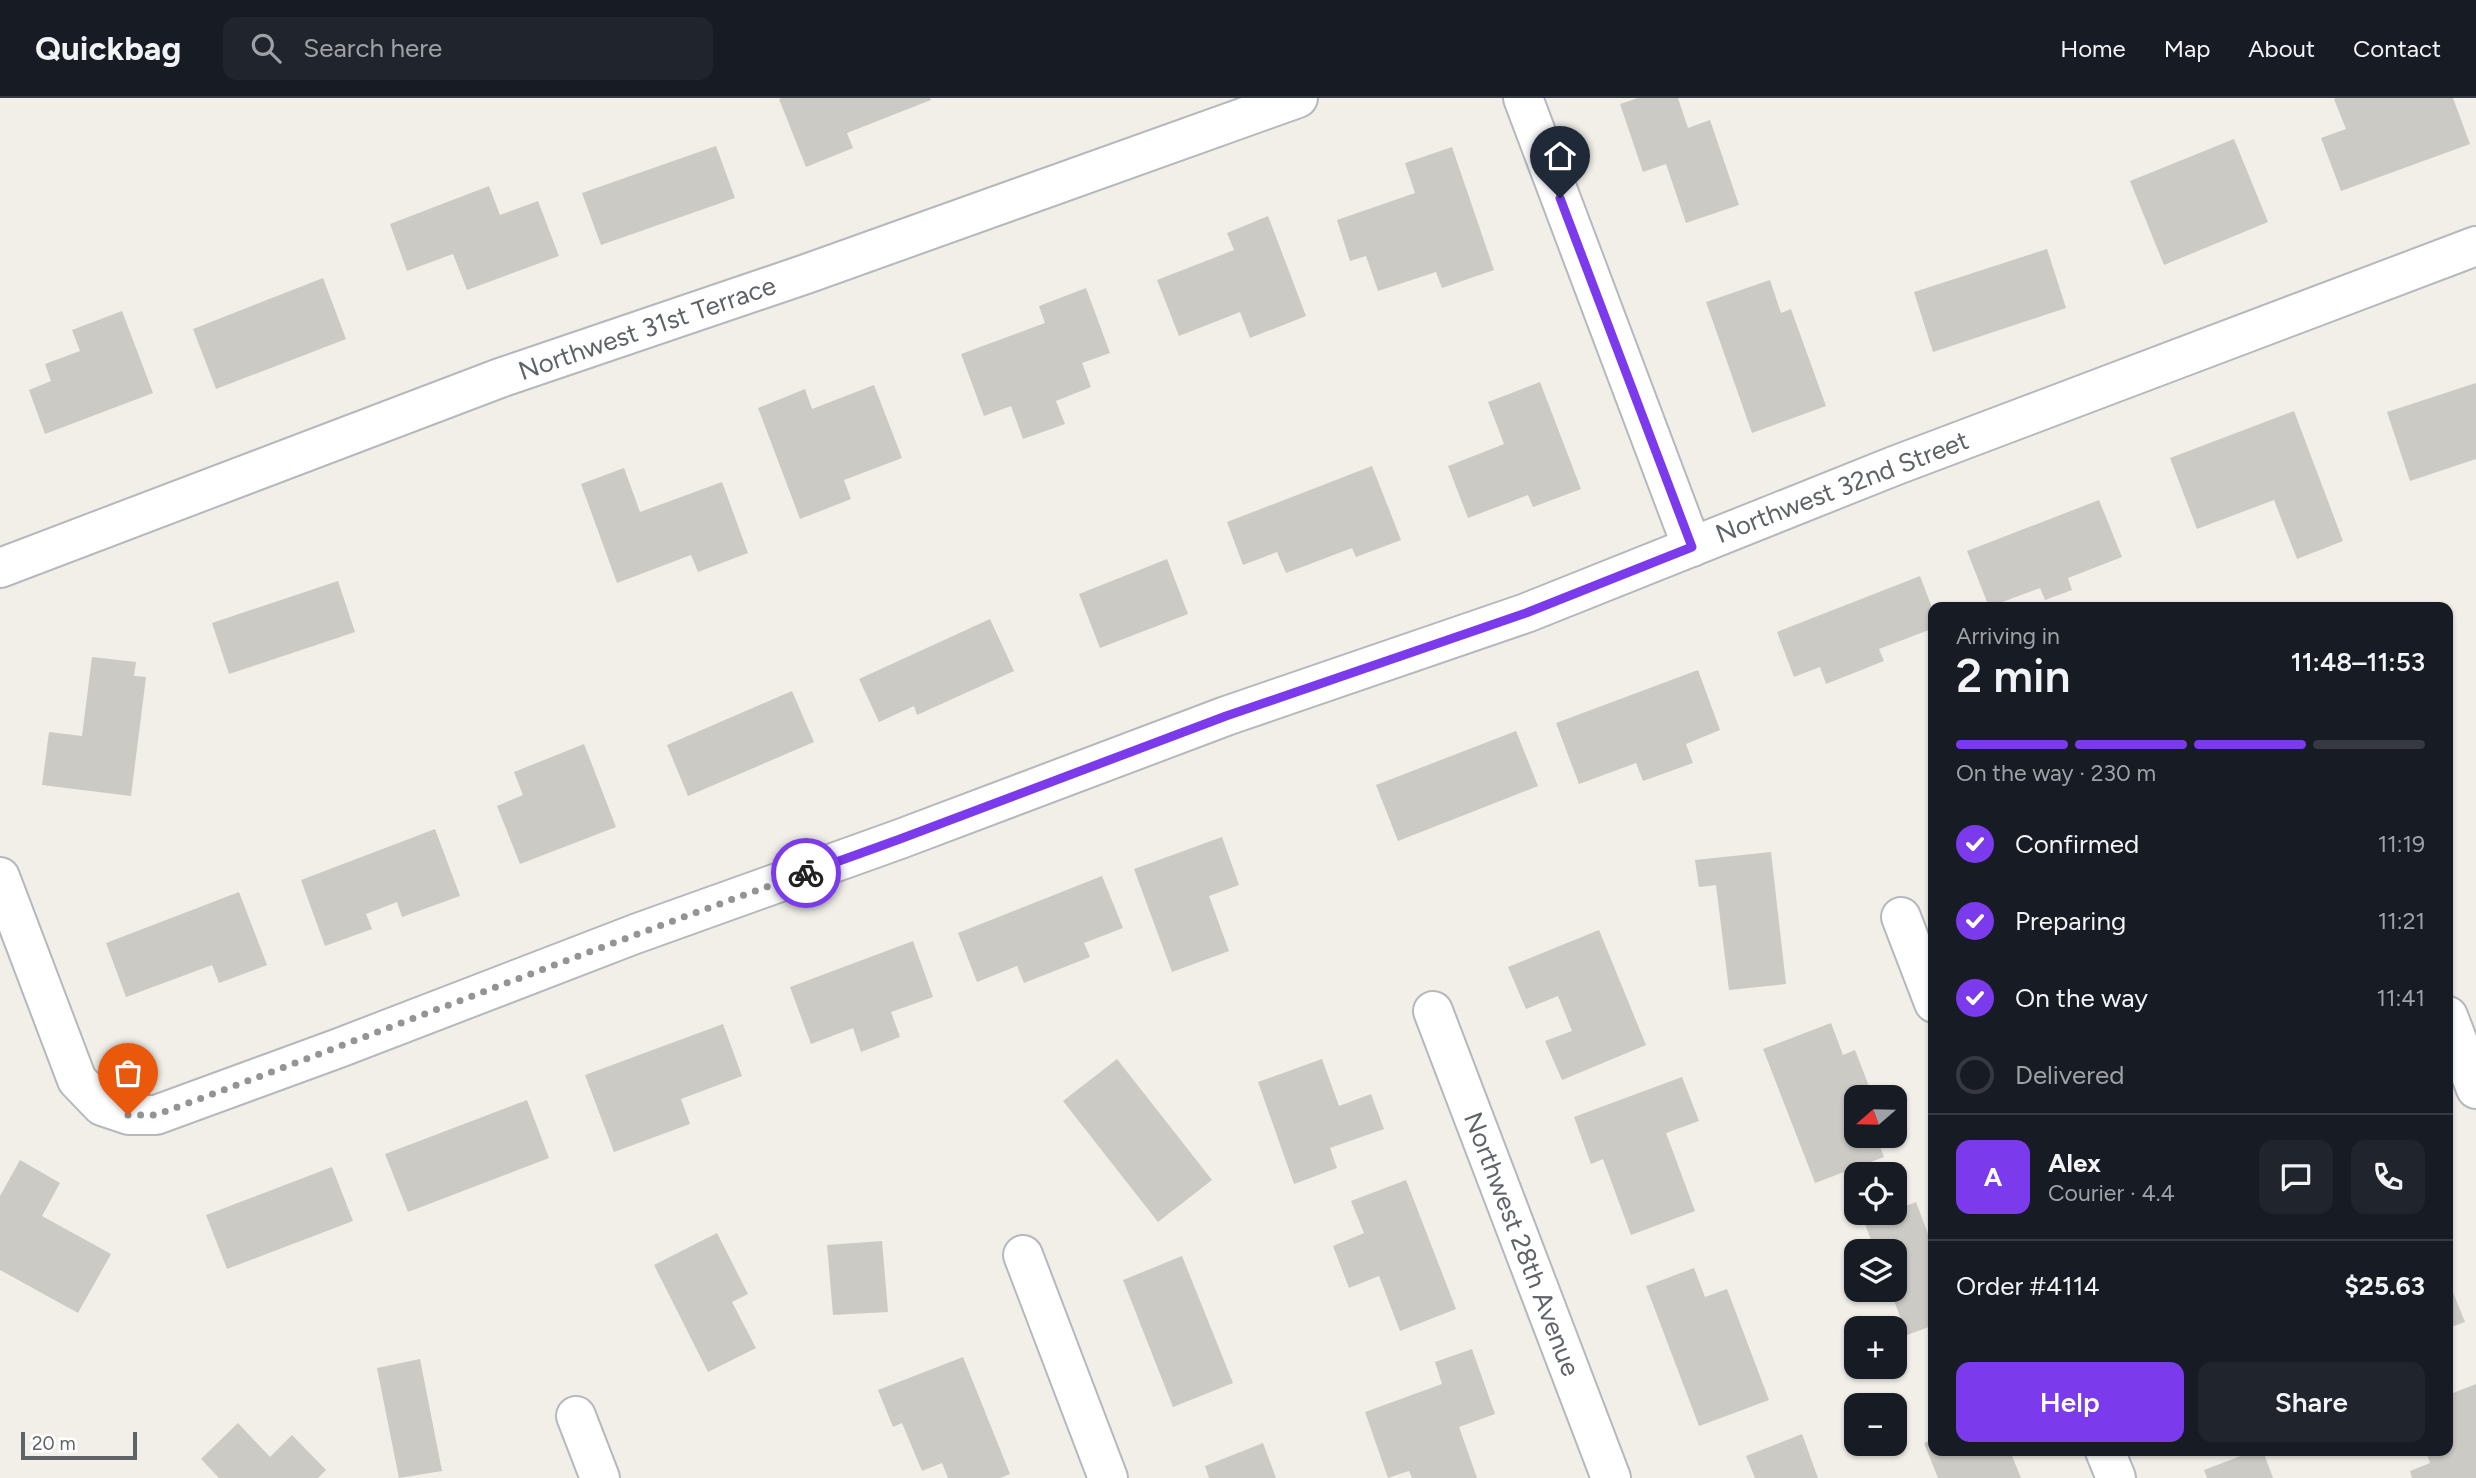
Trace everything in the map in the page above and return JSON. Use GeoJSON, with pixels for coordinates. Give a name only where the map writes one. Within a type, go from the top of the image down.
{"type":"FeatureCollection","features":[{"type":"Feature","properties":{"kind":"street","name":"Northwest 31st Terrace"},"geometry":{"type":"LineString","coordinates":[[0,568],[500,378],[806,274],[1298,98]]}},
{"type":"Feature","properties":{"kind":"street"},"geometry":{"type":"LineString","coordinates":[[1523,98],[1692,547]]}},
{"type":"Feature","properties":{"kind":"street","name":"Northwest 32nd Street"},"geometry":{"type":"LineString","coordinates":[[0,877],[76,1080],[103,1106],[128,1115],[156,1115],[340,1048],[635,934],[900,839],[1226,716],[1526,613],[1894,466],[2476,246]]}},
{"type":"Feature","properties":{"kind":"street"},"geometry":{"type":"LineString","coordinates":[[1901,917],[1928,987]]}},
{"type":"Feature","properties":{"kind":"street","name":"Northwest 28th Avenue"},"geometry":{"type":"LineString","coordinates":[[1433,1011],[1611,1478]]}},
{"type":"Feature","properties":{"kind":"street"},"geometry":{"type":"LineString","coordinates":[[2453,1029],[2476,1089]]}},
{"type":"Feature","properties":{"kind":"street"},"geometry":{"type":"LineString","coordinates":[[1023,1255],[1108,1478]]}},
{"type":"Feature","properties":{"kind":"street"},"geometry":{"type":"LineString","coordinates":[[576,1416],[600,1478]]}},
{"type":"Feature","properties":{"kind":"street"},"geometry":{"type":"LineString","coordinates":[[2107,1456],[2116,1478]]}},
{"type":"Feature","properties":{"kind":"building"},"geometry":{"type":"Polygon","coordinates":[[[1638,98],[1678,98],[1688,128],[1710,120],[1739,205],[1686,223],[1666,164],[1643,172],[1620,104],[1638,98]]]}},
{"type":"Feature","properties":{"kind":"building"},"geometry":{"type":"Polygon","coordinates":[[[2453,98],[2470,144],[2341,191],[2321,138],[2346,129],[2334,99],[2453,98]]]}},
{"type":"Feature","properties":{"kind":"building"},"geometry":{"type":"Polygon","coordinates":[[[779,99],[931,100],[847,133],[853,148],[806,167],[779,99]]]}},
{"type":"Feature","properties":{"kind":"building"},"geometry":{"type":"Polygon","coordinates":[[[2234,139],[2268,222],[2164,265],[2130,181],[2234,139]]]}},
{"type":"Feature","properties":{"kind":"building"},"geometry":{"type":"Polygon","coordinates":[[[716,146],[735,198],[601,245],[582,193],[716,146]]]}},
{"type":"Feature","properties":{"kind":"building"},"geometry":{"type":"Polygon","coordinates":[[[1452,147],[1494,270],[1442,288],[1436,272],[1378,291],[1366,256],[1350,261],[1337,220],[1415,193],[1405,163],[1452,147]]]}},
{"type":"Feature","properties":{"kind":"building"},"geometry":{"type":"Polygon","coordinates":[[[489,186],[500,215],[538,201],[559,256],[467,290],[453,254],[407,271],[390,224],[489,186]]]}},
{"type":"Feature","properties":{"kind":"building"},"geometry":{"type":"Polygon","coordinates":[[[1268,216],[1306,316],[1250,338],[1240,312],[1179,336],[1157,280],[1234,250],[1227,233],[1268,216]]]}},
{"type":"Feature","properties":{"kind":"building"},"geometry":{"type":"Polygon","coordinates":[[[2047,249],[2066,308],[1933,352],[1914,292],[2047,249]]]}},
{"type":"Feature","properties":{"kind":"building"},"geometry":{"type":"Polygon","coordinates":[[[323,278],[346,339],[216,389],[193,329],[323,278]]]}},
{"type":"Feature","properties":{"kind":"building"},"geometry":{"type":"Polygon","coordinates":[[[1770,280],[1781,313],[1791,309],[1826,406],[1752,433],[1706,302],[1770,280]]]}},
{"type":"Feature","properties":{"kind":"building"},"geometry":{"type":"Polygon","coordinates":[[[1086,288],[1110,353],[1082,363],[1091,387],[1056,401],[1065,424],[1023,439],[1011,406],[984,416],[961,354],[1045,323],[1039,306],[1086,288]]]}},
{"type":"Feature","properties":{"kind":"building"},"geometry":{"type":"Polygon","coordinates":[[[122,311],[153,393],[45,434],[29,390],[51,381],[45,364],[80,351],[72,330],[122,311]]]}},
{"type":"Feature","properties":{"kind":"building"},"geometry":{"type":"Polygon","coordinates":[[[1540,382],[1581,489],[1533,507],[1528,495],[1468,518],[1448,466],[1504,444],[1488,402],[1540,382]]]}},
{"type":"Feature","properties":{"kind":"building"},"geometry":{"type":"Polygon","coordinates":[[[2476,383],[2476,459],[2410,481],[2387,412],[2476,383]]]}},
{"type":"Feature","properties":{"kind":"building"},"geometry":{"type":"Polygon","coordinates":[[[874,385],[902,458],[844,480],[851,499],[800,519],[758,408],[805,389],[812,409],[874,385]]]}},
{"type":"Feature","properties":{"kind":"building"},"geometry":{"type":"Polygon","coordinates":[[[2294,411],[2343,541],[2297,559],[2274,500],[2197,529],[2170,458],[2294,411]]]}},
{"type":"Feature","properties":{"kind":"building"},"geometry":{"type":"Polygon","coordinates":[[[1372,466],[1401,540],[1356,557],[1352,548],[1286,573],[1277,552],[1243,565],[1227,522],[1372,466]]]}},
{"type":"Feature","properties":{"kind":"building"},"geometry":{"type":"Polygon","coordinates":[[[624,468],[640,512],[722,482],[748,553],[698,572],[691,555],[617,583],[581,484],[624,468]]]}},
{"type":"Feature","properties":{"kind":"building"},"geometry":{"type":"Polygon","coordinates":[[[2099,500],[2122,557],[2068,578],[2072,590],[2045,600],[2040,588],[2002,602],[1987,602],[1967,551],[2099,500]]]}},
{"type":"Feature","properties":{"kind":"building"},"geometry":{"type":"Polygon","coordinates":[[[1167,559],[1188,614],[1100,648],[1079,594],[1167,559]]]}},
{"type":"Feature","properties":{"kind":"building"},"geometry":{"type":"Polygon","coordinates":[[[1920,576],[1930,602],[1928,630],[1879,649],[1884,661],[1826,684],[1820,667],[1794,677],[1777,632],[1920,576]]]}},
{"type":"Feature","properties":{"kind":"building"},"geometry":{"type":"Polygon","coordinates":[[[338,581],[355,632],[229,674],[212,623],[338,581]]]}},
{"type":"Feature","properties":{"kind":"building"},"geometry":{"type":"Polygon","coordinates":[[[990,619],[1014,671],[917,715],[914,706],[879,722],[859,679],[990,619]]]}},
{"type":"Feature","properties":{"kind":"building"},"geometry":{"type":"Polygon","coordinates":[[[92,657],[136,662],[134,676],[146,677],[131,796],[42,785],[49,732],[82,736],[92,657]]]}},
{"type":"Feature","properties":{"kind":"building"},"geometry":{"type":"Polygon","coordinates":[[[1698,670],[1720,730],[1686,744],[1693,763],[1643,781],[1636,763],[1579,784],[1556,723],[1698,670]]]}},
{"type":"Feature","properties":{"kind":"building"},"geometry":{"type":"Polygon","coordinates":[[[792,691],[814,742],[688,796],[667,745],[792,691]]]}},
{"type":"Feature","properties":{"kind":"building"},"geometry":{"type":"Polygon","coordinates":[[[1516,731],[1538,786],[1398,841],[1376,785],[1516,731]]]}},
{"type":"Feature","properties":{"kind":"building"},"geometry":{"type":"Polygon","coordinates":[[[584,744],[616,827],[520,864],[497,806],[523,795],[514,772],[584,744]]]}},
{"type":"Feature","properties":{"kind":"building"},"geometry":{"type":"Polygon","coordinates":[[[435,829],[460,896],[402,917],[397,902],[366,914],[372,929],[325,946],[301,880],[435,829]]]}},
{"type":"Feature","properties":{"kind":"building"},"geometry":{"type":"Polygon","coordinates":[[[1222,837],[1239,885],[1209,896],[1229,951],[1172,972],[1134,869],[1222,837]]]}},
{"type":"Feature","properties":{"kind":"building"},"geometry":{"type":"Polygon","coordinates":[[[1771,852],[1786,984],[1729,990],[1716,885],[1699,887],[1695,860],[1771,852]]]}},
{"type":"Feature","properties":{"kind":"building"},"geometry":{"type":"Polygon","coordinates":[[[1102,876],[1123,928],[1084,943],[1090,957],[1024,983],[1017,966],[977,982],[958,933],[1102,876]]]}},
{"type":"Feature","properties":{"kind":"building"},"geometry":{"type":"Polygon","coordinates":[[[239,892],[267,965],[219,983],[212,965],[126,997],[106,943],[239,892]]]}},
{"type":"Feature","properties":{"kind":"building"},"geometry":{"type":"Polygon","coordinates":[[[1599,930],[1646,1045],[1562,1080],[1545,1041],[1572,1031],[1558,996],[1526,1009],[1508,967],[1599,930]]]}},
{"type":"Feature","properties":{"kind":"building"},"geometry":{"type":"Polygon","coordinates":[[[913,941],[933,997],[891,1012],[900,1037],[861,1052],[853,1028],[811,1044],[790,987],[913,941]]]}},
{"type":"Feature","properties":{"kind":"building"},"geometry":{"type":"Polygon","coordinates":[[[1831,1023],[1843,1055],[1855,1050],[1869,1085],[1844,1085],[1844,1148],[1881,1148],[1884,1157],[1871,1162],[1844,1162],[1844,1172],[1815,1183],[1763,1049],[1831,1023]]]}},
{"type":"Feature","properties":{"kind":"building"},"geometry":{"type":"Polygon","coordinates":[[[723,1024],[742,1076],[681,1099],[690,1124],[614,1152],[585,1075],[723,1024]]]}},
{"type":"Feature","properties":{"kind":"building"},"geometry":{"type":"Polygon","coordinates":[[[1117,1059],[1212,1180],[1158,1222],[1063,1101],[1117,1059]]]}},
{"type":"Feature","properties":{"kind":"building"},"geometry":{"type":"Polygon","coordinates":[[[1322,1059],[1339,1106],[1371,1094],[1384,1129],[1330,1148],[1337,1168],[1294,1184],[1258,1082],[1322,1059]]]}},
{"type":"Feature","properties":{"kind":"building"},"geometry":{"type":"Polygon","coordinates":[[[1682,1077],[1699,1121],[1666,1133],[1695,1211],[1631,1235],[1603,1159],[1591,1164],[1574,1117],[1682,1077]]]}},
{"type":"Feature","properties":{"kind":"building"},"geometry":{"type":"Polygon","coordinates":[[[527,1100],[549,1158],[408,1212],[385,1154],[527,1100]]]}},
{"type":"Feature","properties":{"kind":"building"},"geometry":{"type":"Polygon","coordinates":[[[20,1160],[60,1183],[42,1216],[111,1254],[78,1313],[0,1270],[0,1196],[20,1160]]]}},
{"type":"Feature","properties":{"kind":"building"},"geometry":{"type":"Polygon","coordinates":[[[332,1167],[353,1221],[227,1269],[206,1215],[332,1167]]]}},
{"type":"Feature","properties":{"kind":"building"},"geometry":{"type":"Polygon","coordinates":[[[1406,1180],[1456,1309],[1400,1331],[1379,1276],[1349,1288],[1333,1246],[1364,1233],[1351,1201],[1406,1180]]]}},
{"type":"Feature","properties":{"kind":"building"},"geometry":{"type":"Polygon","coordinates":[[[1916,1202],[1928,1234],[1928,1327],[1907,1335],[1907,1316],[1900,1316],[1895,1302],[1907,1302],[1907,1239],[1871,1239],[1865,1225],[1907,1225],[1907,1205],[1916,1202]]]}},
{"type":"Feature","properties":{"kind":"building"},"geometry":{"type":"Polygon","coordinates":[[[717,1233],[748,1294],[732,1302],[756,1348],[708,1372],[654,1265],[717,1233]]]}},
{"type":"Feature","properties":{"kind":"building"},"geometry":{"type":"Polygon","coordinates":[[[882,1241],[888,1312],[833,1315],[827,1245],[882,1241]]]}},
{"type":"Feature","properties":{"kind":"building"},"geometry":{"type":"Polygon","coordinates":[[[1182,1256],[1233,1383],[1173,1407],[1123,1280],[1182,1256]]]}},
{"type":"Feature","properties":{"kind":"building"},"geometry":{"type":"Polygon","coordinates":[[[1694,1268],[1705,1297],[1727,1289],[1769,1400],[1699,1426],[1646,1286],[1694,1268]]]}},
{"type":"Feature","properties":{"kind":"building"},"geometry":{"type":"Polygon","coordinates":[[[2453,1292],[2465,1322],[2453,1326],[2453,1292]]]}},
{"type":"Feature","properties":{"kind":"building"},"geometry":{"type":"Polygon","coordinates":[[[1472,1349],[1495,1414],[1459,1427],[1477,1478],[1412,1478],[1409,1471],[1388,1478],[1365,1412],[1442,1384],[1435,1362],[1472,1349]]]}},
{"type":"Feature","properties":{"kind":"building"},"geometry":{"type":"Polygon","coordinates":[[[963,1357],[1010,1474],[1000,1478],[948,1478],[942,1463],[922,1471],[902,1423],[893,1427],[878,1390],[963,1357]]]}},
{"type":"Feature","properties":{"kind":"building"},"geometry":{"type":"Polygon","coordinates":[[[420,1359],[442,1471],[399,1478],[377,1368],[420,1359]]]}},
{"type":"Feature","properties":{"kind":"building"},"geometry":{"type":"Polygon","coordinates":[[[2476,1384],[2476,1478],[2412,1478],[2410,1471],[2430,1463],[2428,1456],[2453,1456],[2453,1393],[2476,1384]]]}},
{"type":"Feature","properties":{"kind":"building"},"geometry":{"type":"Polygon","coordinates":[[[238,1423],[270,1457],[292,1435],[326,1470],[318,1478],[219,1478],[201,1459],[238,1423]]]}},
{"type":"Feature","properties":{"kind":"building"},"geometry":{"type":"Polygon","coordinates":[[[1802,1434],[1818,1478],[1755,1478],[1746,1456],[1802,1434]]]}},
{"type":"Feature","properties":{"kind":"building"},"geometry":{"type":"Polygon","coordinates":[[[1263,1443],[1276,1478],[1209,1478],[1205,1466],[1263,1443]]]}},
{"type":"Feature","properties":{"kind":"building"},"geometry":{"type":"Polygon","coordinates":[[[1929,1456],[2012,1456],[2021,1478],[1938,1478],[1929,1456]]]}},
{"type":"Feature","properties":{"kind":"building"},"geometry":{"type":"Polygon","coordinates":[[[2241,1456],[2265,1456],[2273,1478],[2207,1478],[2204,1470],[2241,1456]]]}},
{"type":"Feature","properties":{"kind":"way so far"},"geometry":{"type":"LineString","coordinates":[[128,1115],[156,1115],[340,1048],[635,934],[806,873]]}},
{"type":"Feature","properties":{"kind":"route"},"geometry":{"type":"LineString","coordinates":[[806,873],[1226,716],[1526,613],[1692,547],[1560,198]]}}]}
